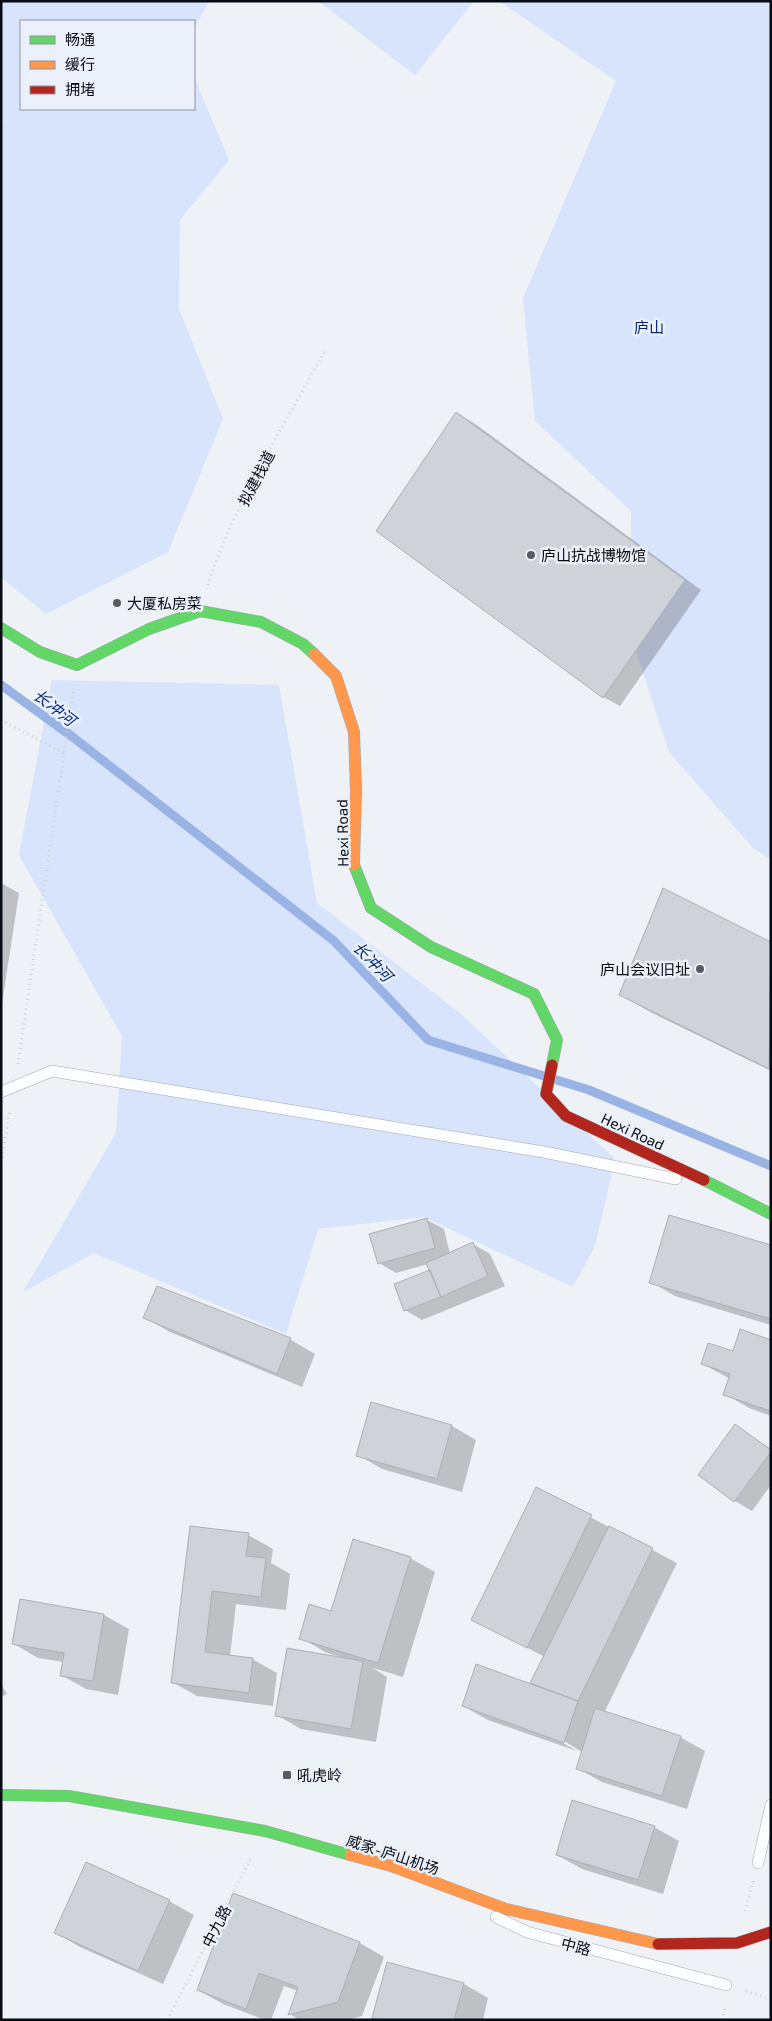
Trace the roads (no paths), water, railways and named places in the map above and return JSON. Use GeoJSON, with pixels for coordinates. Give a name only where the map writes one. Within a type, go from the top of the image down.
{"type":"FeatureCollection","features":[{"type":"Feature","properties":{"kind":"street","name":"Hexi Road"},"geometry":{"type":"LineString","coordinates":[[1,628],[40,652],[77,666],[149,629],[200,611],[261,622],[303,644],[336,676],[354,732],[356,790],[354,865],[371,908],[431,948],[534,994],[556,1040],[546,1094],[566,1116],[718,1187],[771,1214]]}},
{"type":"Feature","properties":{"kind":"street","name":"威家-庐山机场"},"geometry":{"type":"LineString","coordinates":[[1,1795],[69,1796],[264,1832],[391,1866],[506,1909],[656,1944],[736,1943],[771,1932]]}},
{"type":"Feature","properties":{"kind":"lane"},"geometry":{"type":"LineString","coordinates":[[1,1092],[52,1071],[544,1152],[718,1187]]}},
{"type":"Feature","properties":{"kind":"lane"},"geometry":{"type":"LineString","coordinates":[[758,1863],[771,1805]]}},
{"type":"Feature","properties":{"kind":"lane","name":"中路"},"geometry":{"type":"LineString","coordinates":[[391,1866],[527,1932],[726,1985]]}},
{"type":"Feature","properties":{"kind":"waterway","name":"长冲河"},"geometry":{"type":"LineString","coordinates":[[1,685],[74,738],[334,941],[428,1040],[589,1090],[771,1166]]}},
{"type":"Feature","properties":{"kind":"place","name":"庐山抗战博物馆"},"geometry":{"type":"Point","coordinates":[531,555]}},
{"type":"Feature","properties":{"kind":"place","name":"大厦私房菜"},"geometry":{"type":"Point","coordinates":[117,603]}},
{"type":"Feature","properties":{"kind":"place","name":"庐山会议旧址"},"geometry":{"type":"Point","coordinates":[700,969]}},
{"type":"Feature","properties":{"kind":"place","name":"吼虎岭"},"geometry":{"type":"Point","coordinates":[287,1775]}},
{"type":"Feature","properties":{"kind":"park label","name":"庐山"},"geometry":{"type":"Point","coordinates":[649,327]}}]}
